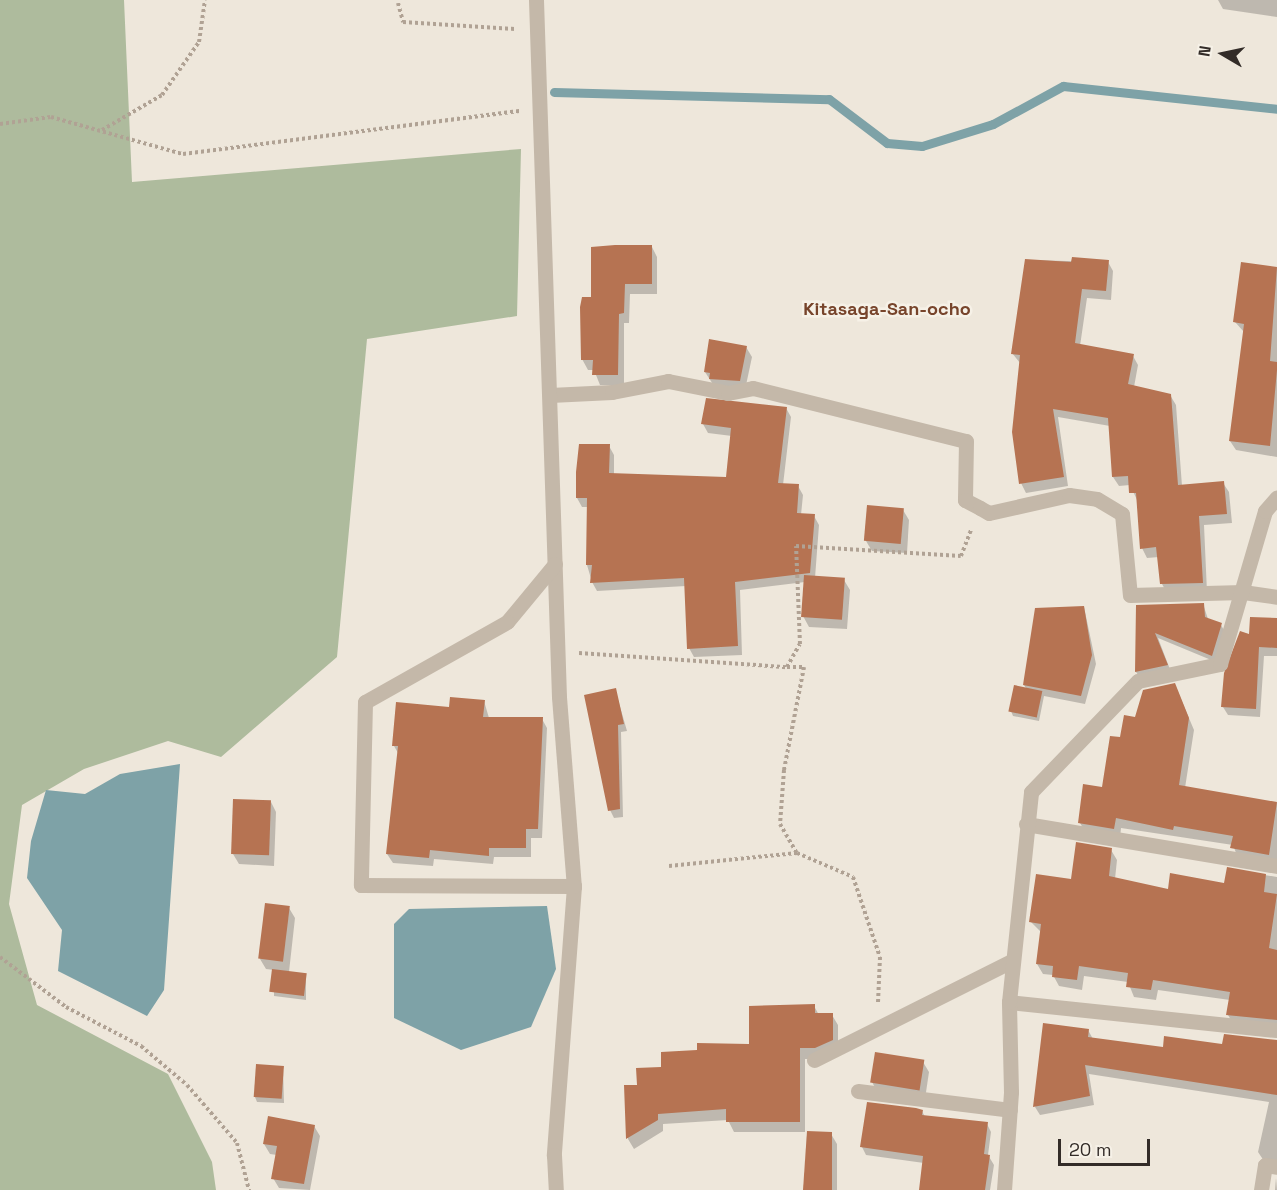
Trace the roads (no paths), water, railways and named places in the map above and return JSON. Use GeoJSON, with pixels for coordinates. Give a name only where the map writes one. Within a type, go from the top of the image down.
{"type":"FeatureCollection","features":[{"type":"Feature","properties":{"kind":"street"},"geometry":{"type":"LineString","coordinates":[[536,0],[540,31],[557,651],[574,886],[554,1155],[556,1190]]}},
{"type":"Feature","properties":{"kind":"street"},"geometry":{"type":"LineString","coordinates":[[550,394],[612,392],[668,381],[728,393],[753,388],[966,441],[965,500],[989,513],[1069,495],[1097,499],[1122,514],[1130,596],[1243,592],[1277,597]]}},
{"type":"Feature","properties":{"kind":"street"},"geometry":{"type":"LineString","coordinates":[[1004,1190],[1010,1110],[1009,1002],[1031,792],[1138,681],[1221,664],[1265,512],[1277,497]]}},
{"type":"Feature","properties":{"kind":"street"},"geometry":{"type":"LineString","coordinates":[[555,564],[507,622],[365,702],[361,885],[574,886]]}},
{"type":"Feature","properties":{"kind":"street"},"geometry":{"type":"LineString","coordinates":[[1026,824],[1277,866]]}},
{"type":"Feature","properties":{"kind":"street"},"geometry":{"type":"LineString","coordinates":[[814,1060],[1012,961]]}},
{"type":"Feature","properties":{"kind":"street"},"geometry":{"type":"LineString","coordinates":[[1009,1002],[1277,1030]]}},
{"type":"Feature","properties":{"kind":"street"},"geometry":{"type":"LineString","coordinates":[[858,1091],[1010,1110]]}},
{"type":"Feature","properties":{"kind":"street"},"geometry":{"type":"LineString","coordinates":[[1261,1190],[1265,1165],[1277,1167]]}},
{"type":"Feature","properties":{"kind":"water"},"geometry":{"type":"Polygon","coordinates":[[[180,764],[164,990],[147,1016],[58,971],[62,930],[27,878],[31,841],[46,790],[85,794],[120,774],[180,764]]]}},
{"type":"Feature","properties":{"kind":"water"},"geometry":{"type":"Polygon","coordinates":[[[547,906],[556,969],[531,1027],[461,1050],[394,1018],[394,924],[409,909],[547,906]]]}},
{"type":"Feature","properties":{"kind":"waterway"},"geometry":{"type":"LineString","coordinates":[[554,92],[829,99],[887,143],[922,146],[993,124],[1063,86],[1277,109]]}},
{"type":"Feature","properties":{"kind":"district","name":"Kitasaga-San-ocho"},"geometry":{"type":"Point","coordinates":[887,309]}}]}
